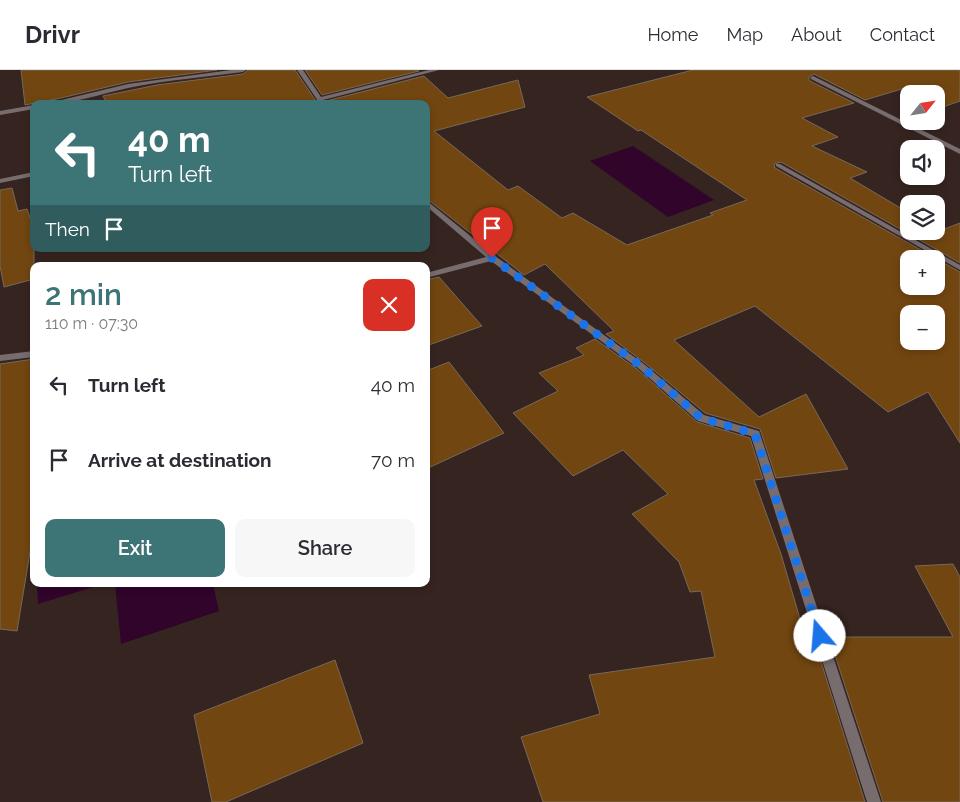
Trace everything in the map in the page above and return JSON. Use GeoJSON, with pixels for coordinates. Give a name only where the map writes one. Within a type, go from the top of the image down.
{"type":"FeatureCollection","features":[{"type":"Feature","properties":{"kind":"street"},"geometry":{"type":"LineString","coordinates":[[70,100],[128,86],[243,70]]}},
{"type":"Feature","properties":{"kind":"street"},"geometry":{"type":"LineString","coordinates":[[300,70],[321,100]]}},
{"type":"Feature","properties":{"kind":"street"},"geometry":{"type":"LineString","coordinates":[[326,100],[436,70]]}},
{"type":"Feature","properties":{"kind":"street"},"geometry":{"type":"LineString","coordinates":[[813,78],[960,152]]}},
{"type":"Feature","properties":{"kind":"street"},"geometry":{"type":"LineString","coordinates":[[0,113],[30,107]]}},
{"type":"Feature","properties":{"kind":"street"},"geometry":{"type":"LineString","coordinates":[[778,165],[960,268]]}},
{"type":"Feature","properties":{"kind":"street"},"geometry":{"type":"LineString","coordinates":[[0,181],[30,175]]}},
{"type":"Feature","properties":{"kind":"street"},"geometry":{"type":"LineString","coordinates":[[430,205],[492,258],[641,366],[701,418],[755,434],[874,802]]}},
{"type":"Feature","properties":{"kind":"street"},"geometry":{"type":"LineString","coordinates":[[430,275],[492,258]]}},
{"type":"Feature","properties":{"kind":"street"},"geometry":{"type":"LineString","coordinates":[[0,358],[30,354]]}},
{"type":"Feature","properties":{"kind":"shaded area"},"geometry":{"type":"Polygon","coordinates":[[[633,146],[714,200],[668,217],[590,161],[633,146]]]}},
{"type":"Feature","properties":{"kind":"shaded area"},"geometry":{"type":"Polygon","coordinates":[[[37,587],[93,587],[38,604],[37,587]]]}},
{"type":"Feature","properties":{"kind":"shaded area"},"geometry":{"type":"Polygon","coordinates":[[[115,587],[214,587],[219,611],[121,644],[115,587]]]}},
{"type":"Feature","properties":{"kind":"building"},"geometry":{"type":"Polygon","coordinates":[[[21,70],[217,70],[128,82],[51,100],[30,100],[30,104],[25,105],[21,70]]]}},
{"type":"Feature","properties":{"kind":"building"},"geometry":{"type":"Polygon","coordinates":[[[248,70],[295,70],[315,100],[105,100],[103,96],[157,85],[243,74],[248,70]]]}},
{"type":"Feature","properties":{"kind":"building"},"geometry":{"type":"Polygon","coordinates":[[[305,70],[418,70],[419,71],[322,95],[305,70]]]}},
{"type":"Feature","properties":{"kind":"building"},"geometry":{"type":"Polygon","coordinates":[[[693,70],[960,70],[960,101],[945,106],[945,85],[900,85],[900,90],[865,100],[814,74],[808,78],[810,81],[854,103],[802,118],[838,137],[812,146],[867,172],[850,178],[900,208],[900,229],[781,162],[774,164],[775,168],[900,240],[921,250],[900,250],[900,295],[945,295],[945,264],[960,272],[960,443],[928,392],[888,412],[755,306],[674,340],[759,417],[806,394],[848,469],[776,478],[760,429],[705,413],[645,363],[606,334],[614,331],[545,264],[524,275],[430,201],[430,100],[330,100],[424,76],[448,98],[518,80],[525,107],[434,131],[508,190],[518,186],[562,218],[573,213],[627,245],[713,215],[710,213],[747,200],[641,130],[638,131],[587,97],[693,70]]]}},
{"type":"Feature","properties":{"kind":"building"},"geometry":{"type":"Polygon","coordinates":[[[12,188],[18,211],[27,209],[30,218],[30,252],[34,252],[34,262],[30,262],[30,280],[4,287],[0,266],[0,190],[12,188]]]}},
{"type":"Feature","properties":{"kind":"building"},"geometry":{"type":"Polygon","coordinates":[[[960,223],[960,263],[945,254],[945,250],[937,250],[920,240],[945,240],[945,229],[960,223]]]}},
{"type":"Feature","properties":{"kind":"building"},"geometry":{"type":"Polygon","coordinates":[[[439,277],[482,326],[430,345],[430,279],[439,277]]]}},
{"type":"Feature","properties":{"kind":"building"},"geometry":{"type":"Polygon","coordinates":[[[595,339],[637,369],[697,422],[750,438],[763,479],[754,480],[781,554],[805,636],[813,636],[865,802],[543,802],[521,737],[600,714],[589,675],[715,657],[701,591],[690,592],[679,562],[632,514],[668,494],[623,450],[573,476],[513,413],[558,391],[539,373],[584,355],[576,348],[595,339]]]}},
{"type":"Feature","properties":{"kind":"building"},"geometry":{"type":"Polygon","coordinates":[[[30,360],[30,552],[17,631],[0,629],[0,364],[30,360]]]}},
{"type":"Feature","properties":{"kind":"building"},"geometry":{"type":"Polygon","coordinates":[[[449,362],[504,433],[430,467],[430,369],[449,362]]]}},
{"type":"Feature","properties":{"kind":"building"},"geometry":{"type":"Polygon","coordinates":[[[953,564],[960,577],[960,802],[883,802],[829,637],[953,637],[915,566],[953,564]]]}},
{"type":"Feature","properties":{"kind":"building"},"geometry":{"type":"Polygon","coordinates":[[[335,660],[363,743],[226,802],[212,802],[194,715],[335,660]]]}},
{"type":"Feature","properties":{"kind":"route"},"geometry":{"type":"LineString","coordinates":[[492,258],[641,366],[701,418],[755,434],[820,636]]}}]}
